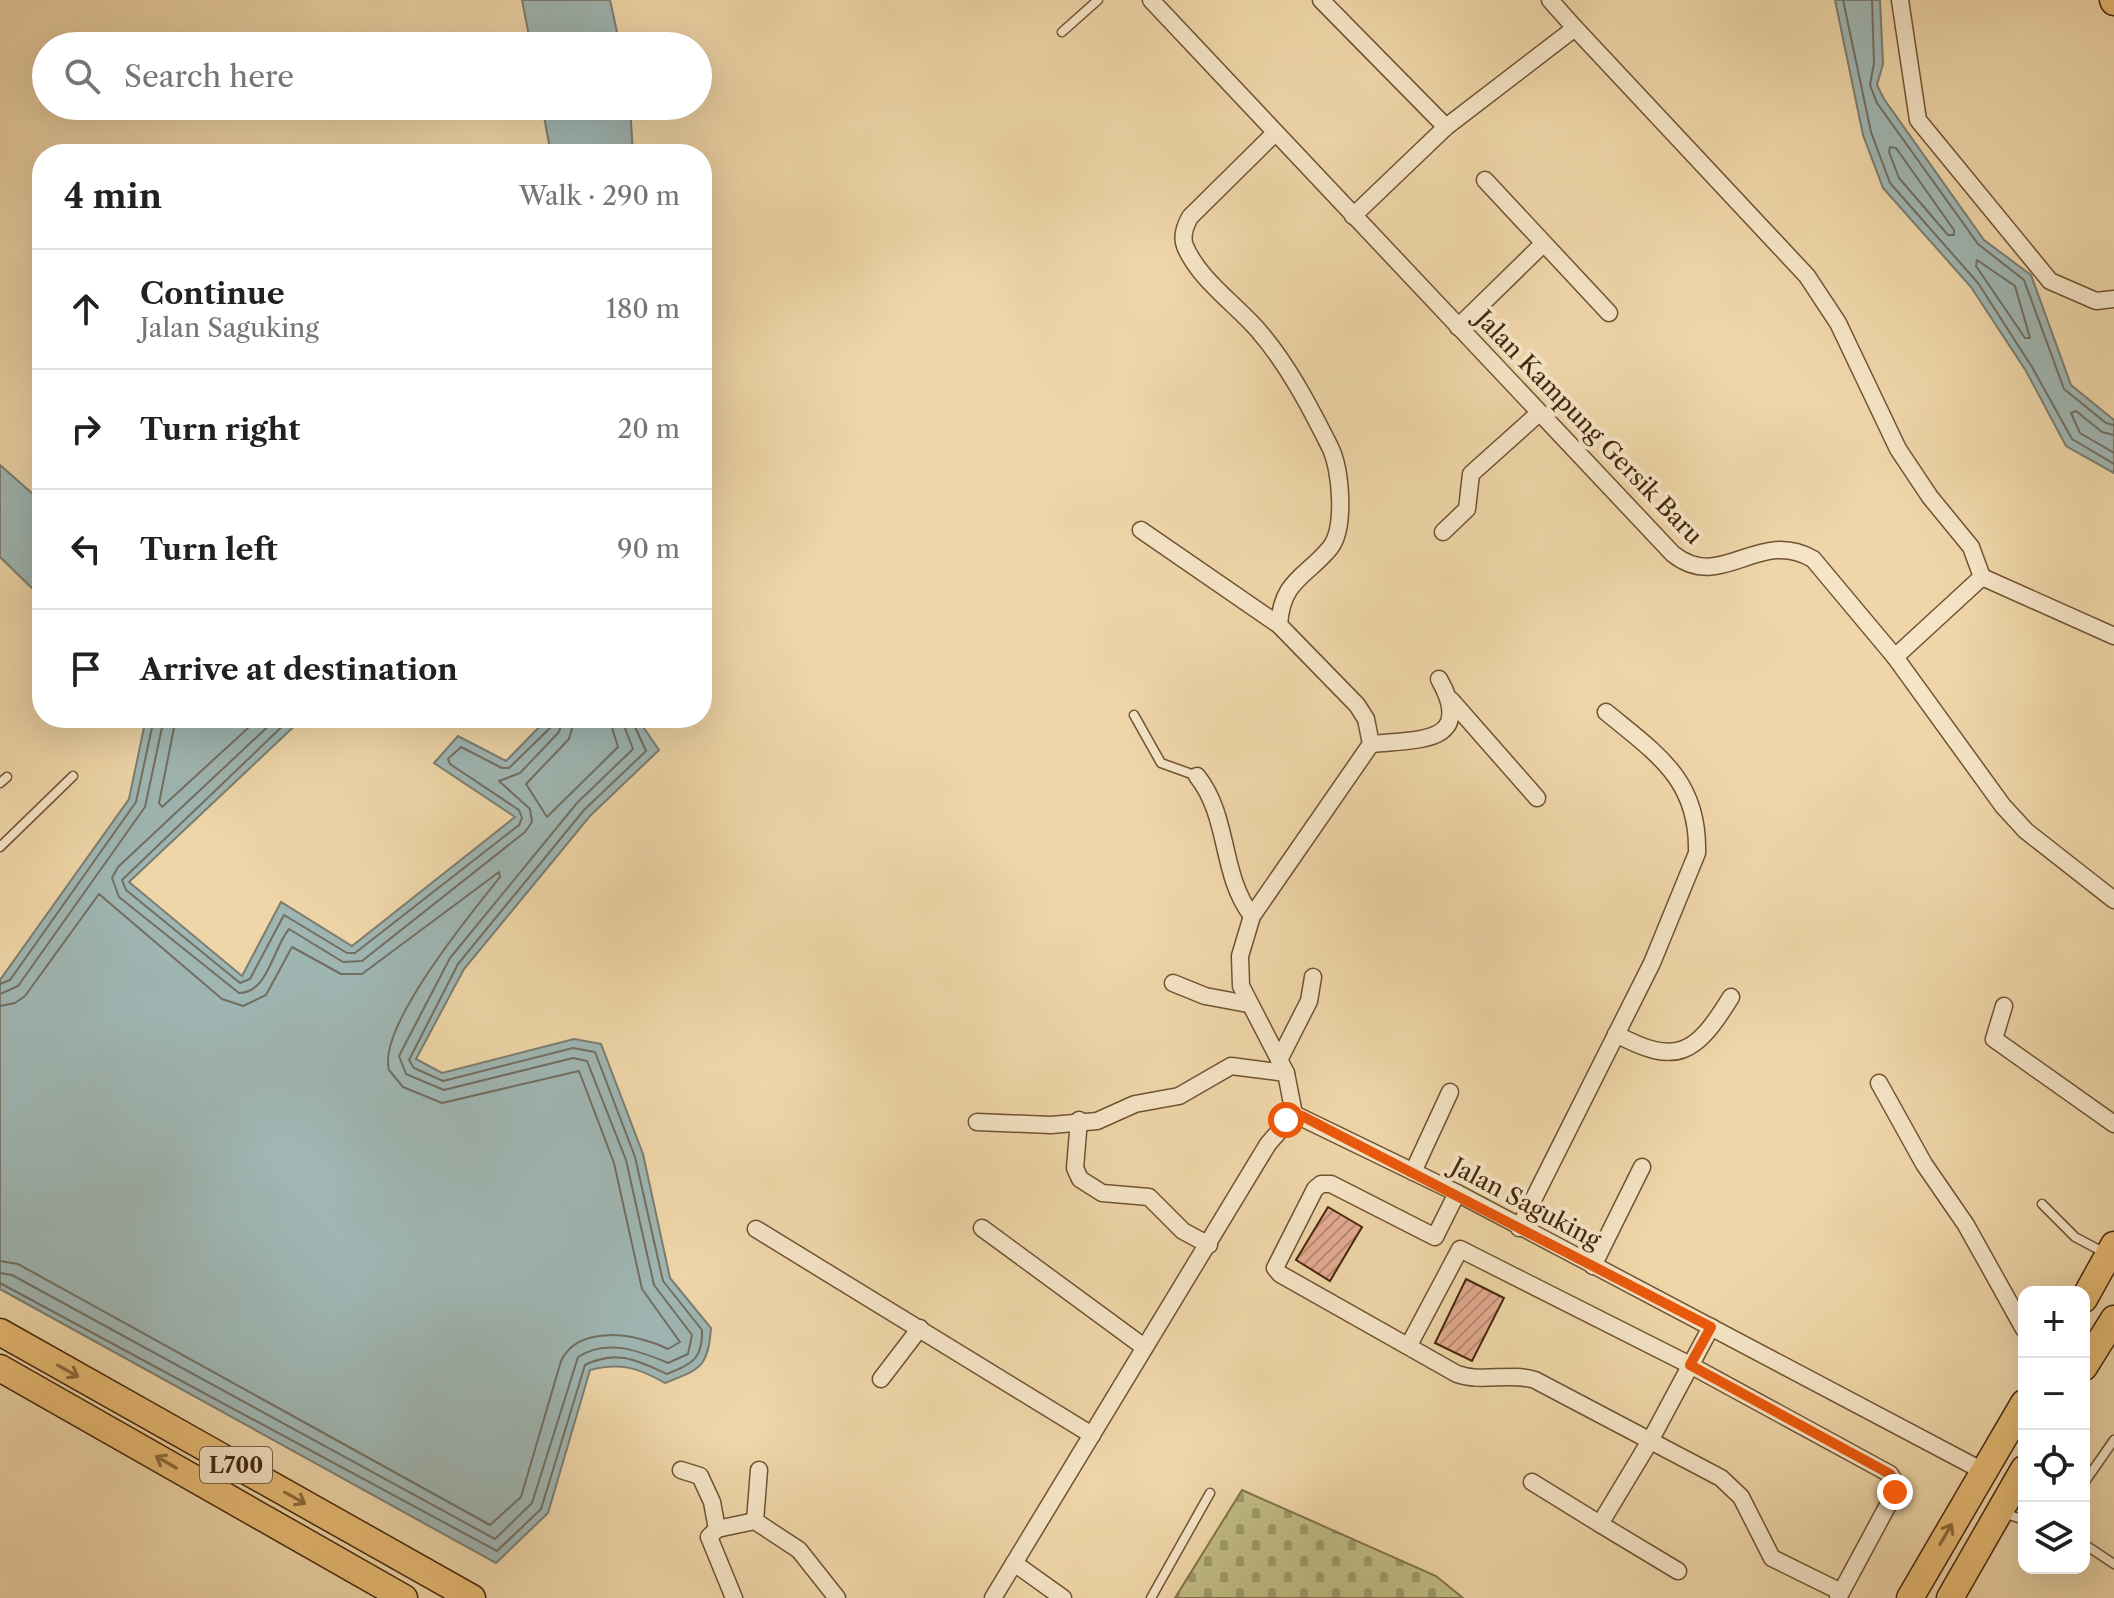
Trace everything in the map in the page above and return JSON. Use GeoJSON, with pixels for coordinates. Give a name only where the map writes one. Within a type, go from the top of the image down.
{"type":"FeatureCollection","features":[{"type":"Feature","properties":{"kind":"main road"},"geometry":{"type":"LineString","coordinates":[[2090,1288],[2111,1250]]}},
{"type":"Feature","properties":{"kind":"main road"},"geometry":{"type":"LineString","coordinates":[[2090,1358],[2114,1319]]}},
{"type":"Feature","properties":{"kind":"main road","name":"L700"},"geometry":{"type":"LineString","coordinates":[[0,1332],[472,1598]]}},
{"type":"Feature","properties":{"kind":"main road","name":"L700"},"geometry":{"type":"LineString","coordinates":[[0,1368],[404,1598]]}},
{"type":"Feature","properties":{"kind":"main road"},"geometry":{"type":"LineString","coordinates":[[1910,1598],[2018,1413]]}},
{"type":"Feature","properties":{"kind":"main road"},"geometry":{"type":"LineString","coordinates":[[1950,1598],[2012,1516],[2018,1492]]}},
{"type":"Feature","properties":{"kind":"street","name":"Jalan Kampung Gersik Baru"},"geometry":{"type":"LineString","coordinates":[[1151,0],[1683,562],[1695,567],[1721,566],[1766,551],[1796,549],[1813,559],[1895,657],[2003,806],[2026,831],[2114,900]]}},
{"type":"Feature","properties":{"kind":"street"},"geometry":{"type":"LineString","coordinates":[[1321,0],[1446,127]]}},
{"type":"Feature","properties":{"kind":"street"},"geometry":{"type":"LineString","coordinates":[[1550,0],[1807,276],[1838,323],[1898,449],[1930,497],[1971,547],[1982,577],[2114,636]]}},
{"type":"Feature","properties":{"kind":"street"},"geometry":{"type":"LineString","coordinates":[[1900,0],[1918,120],[2050,281],[2096,301],[2114,299]]}},
{"type":"Feature","properties":{"kind":"street"},"geometry":{"type":"LineString","coordinates":[[1353,216],[1446,127],[1575,28]]}},
{"type":"Feature","properties":{"kind":"street"},"geometry":{"type":"LineString","coordinates":[[1275,133],[1190,217],[1184,228],[1184,244],[1206,276],[1259,331],[1291,375],[1338,466],[1339,509],[1332,546],[1290,585],[1283,598],[1279,625]]}},
{"type":"Feature","properties":{"kind":"street"},"geometry":{"type":"LineString","coordinates":[[1485,180],[1609,313]]}},
{"type":"Feature","properties":{"kind":"street"},"geometry":{"type":"LineString","coordinates":[[1458,327],[1543,244]]}},
{"type":"Feature","properties":{"kind":"street"},"geometry":{"type":"LineString","coordinates":[[1443,532],[1467,509],[1471,474],[1539,413]]}},
{"type":"Feature","properties":{"kind":"street"},"geometry":{"type":"LineString","coordinates":[[993,1598],[1268,1144],[1294,1114],[1282,1066],[1248,1004],[1238,971],[1252,916],[1371,744],[1366,719],[1357,705],[1279,625],[1141,530]]}},
{"type":"Feature","properties":{"kind":"street"},"geometry":{"type":"LineString","coordinates":[[1895,657],[1982,577]]}},
{"type":"Feature","properties":{"kind":"street"},"geometry":{"type":"LineString","coordinates":[[1439,679],[1451,700],[1537,798]]}},
{"type":"Feature","properties":{"kind":"street"},"geometry":{"type":"LineString","coordinates":[[1371,744],[1434,737],[1445,732],[1450,723],[1451,700]]}},
{"type":"Feature","properties":{"kind":"street"},"geometry":{"type":"LineString","coordinates":[[1519,1228],[1652,963],[1694,865],[1698,835],[1686,789],[1672,769],[1606,712]]}},
{"type":"Feature","properties":{"kind":"street"},"geometry":{"type":"LineString","coordinates":[[1197,776],[1219,818],[1239,900],[1252,916]]}},
{"type":"Feature","properties":{"kind":"street"},"geometry":{"type":"LineString","coordinates":[[1282,1066],[1309,1001],[1313,977]]}},
{"type":"Feature","properties":{"kind":"street"},"geometry":{"type":"LineString","coordinates":[[1173,983],[1205,996],[1248,1004]]}},
{"type":"Feature","properties":{"kind":"street"},"geometry":{"type":"LineString","coordinates":[[1616,1034],[1653,1053],[1674,1053],[1691,1046],[1706,1033],[1731,997]]}},
{"type":"Feature","properties":{"kind":"street"},"geometry":{"type":"LineString","coordinates":[[2004,1006],[1994,1039],[2114,1124]]}},
{"type":"Feature","properties":{"kind":"street"},"geometry":{"type":"LineString","coordinates":[[977,1122],[1051,1125],[1079,1120],[1097,1121],[1135,1104],[1179,1096],[1231,1066],[1282,1066]]}},
{"type":"Feature","properties":{"kind":"street"},"geometry":{"type":"LineString","coordinates":[[1879,1083],[1924,1164],[1966,1225],[2018,1318]]}},
{"type":"Feature","properties":{"kind":"street"},"geometry":{"type":"LineString","coordinates":[[1413,1172],[1450,1092]]}},
{"type":"Feature","properties":{"kind":"street","name":"Jalan Saguking"},"geometry":{"type":"LineString","coordinates":[[1294,1114],[1457,1193],[1983,1471]]}},
{"type":"Feature","properties":{"kind":"street"},"geometry":{"type":"LineString","coordinates":[[1079,1120],[1075,1168],[1080,1179],[1102,1193],[1149,1197],[1183,1231],[1209,1245]]}},
{"type":"Feature","properties":{"kind":"street"},"geometry":{"type":"LineString","coordinates":[[1593,1266],[1642,1167]]}},
{"type":"Feature","properties":{"kind":"street"},"geometry":{"type":"LineString","coordinates":[[1321,1184],[1331,1184],[1435,1237],[1690,1365],[1890,1474],[1895,1482],[1895,1492],[1840,1595],[1772,1558],[1741,1497],[1730,1485],[1535,1380],[1516,1376],[1468,1378],[1280,1274],[1275,1268],[1277,1258],[1315,1189],[1321,1184]]}},
{"type":"Feature","properties":{"kind":"street"},"geometry":{"type":"LineString","coordinates":[[1435,1237],[1457,1193]]}},
{"type":"Feature","properties":{"kind":"street"},"geometry":{"type":"LineString","coordinates":[[982,1228],[1144,1347]]}},
{"type":"Feature","properties":{"kind":"street"},"geometry":{"type":"LineString","coordinates":[[756,1229],[1092,1435]]}},
{"type":"Feature","properties":{"kind":"street"},"geometry":{"type":"LineString","coordinates":[[1409,1345],[1460,1249]]}},
{"type":"Feature","properties":{"kind":"street"},"geometry":{"type":"LineString","coordinates":[[1600,1524],[1650,1441],[1711,1327]]}},
{"type":"Feature","properties":{"kind":"street"},"geometry":{"type":"LineString","coordinates":[[881,1379],[920,1328]]}},
{"type":"Feature","properties":{"kind":"street"},"geometry":{"type":"LineString","coordinates":[[681,1470],[700,1476],[712,1502],[717,1529]]}},
{"type":"Feature","properties":{"kind":"street"},"geometry":{"type":"LineString","coordinates":[[755,1521],[759,1470]]}},
{"type":"Feature","properties":{"kind":"street"},"geometry":{"type":"LineString","coordinates":[[1532,1482],[1678,1571]]}},
{"type":"Feature","properties":{"kind":"street"},"geometry":{"type":"LineString","coordinates":[[734,1598],[709,1543],[712,1532],[755,1521],[799,1550],[837,1598]]}},
{"type":"Feature","properties":{"kind":"street"},"geometry":{"type":"LineString","coordinates":[[1014,1563],[1063,1598]]}},
{"type":"Feature","properties":{"kind":"lane"},"geometry":{"type":"LineString","coordinates":[[1062,32],[1098,0]]}},
{"type":"Feature","properties":{"kind":"lane"},"geometry":{"type":"LineString","coordinates":[[1134,715],[1161,763],[1197,776]]}},
{"type":"Feature","properties":{"kind":"lane"},"geometry":{"type":"LineString","coordinates":[[0,847],[73,776]]}},
{"type":"Feature","properties":{"kind":"lane"},"geometry":{"type":"LineString","coordinates":[[2042,1204],[2075,1237],[2111,1250]]}},
{"type":"Feature","properties":{"kind":"lane"},"geometry":{"type":"LineString","coordinates":[[2090,1474],[2114,1440]]}},
{"type":"Feature","properties":{"kind":"lane"},"geometry":{"type":"LineString","coordinates":[[1151,1598],[1210,1493]]}},
{"type":"Feature","properties":{"kind":"lane"},"geometry":{"type":"LineString","coordinates":[[2090,1548],[2114,1564]]}},
{"type":"Feature","properties":{"kind":"green space"},"geometry":{"type":"Polygon","coordinates":[[[1242,1490],[1436,1576],[1463,1598],[1175,1598],[1242,1490]]]}},
{"type":"Feature","properties":{"kind":"water"},"geometry":{"type":"Polygon","coordinates":[[[522,0],[610,0],[617,32],[528,32],[522,0]]]}},
{"type":"Feature","properties":{"kind":"water"},"geometry":{"type":"Polygon","coordinates":[[[1835,0],[1880,0],[1883,64],[1877,85],[1984,240],[2031,275],[2071,385],[2114,420],[2114,473],[2066,446],[2026,371],[1971,287],[1883,188],[1863,135],[1835,0]]]}},
{"type":"Feature","properties":{"kind":"water"},"geometry":{"type":"Polygon","coordinates":[[[545,120],[631,120],[632,144],[549,144],[545,120]]]}},
{"type":"Feature","properties":{"kind":"water"},"geometry":{"type":"Polygon","coordinates":[[[0,465],[32,493],[32,588],[0,557],[0,465]]]}},
{"type":"Feature","properties":{"kind":"water"},"geometry":{"type":"Polygon","coordinates":[[[144,728],[292,728],[129,882],[242,976],[281,902],[352,946],[515,817],[434,763],[458,736],[506,761],[538,728],[644,728],[659,750],[590,816],[464,969],[416,1059],[442,1073],[574,1039],[601,1044],[643,1154],[670,1278],[711,1328],[707,1352],[700,1365],[665,1383],[629,1368],[590,1370],[548,1513],[496,1563],[0,1289],[0,980],[129,799],[144,728]]]}},
{"type":"Feature","properties":{"kind":"building"},"geometry":{"type":"Polygon","coordinates":[[[1328,1207],[1362,1227],[1330,1281],[1296,1260],[1328,1207]]]}},
{"type":"Feature","properties":{"kind":"building"},"geometry":{"type":"Polygon","coordinates":[[[1466,1279],[1504,1298],[1472,1361],[1435,1343],[1466,1279]]]}},
{"type":"Feature","properties":{"kind":"route"},"geometry":{"type":"LineString","coordinates":[[1286,1120],[1294,1114],[1302,1116],[1457,1193],[1711,1327],[1690,1365],[1890,1474],[1895,1482],[1895,1492]]}}]}
